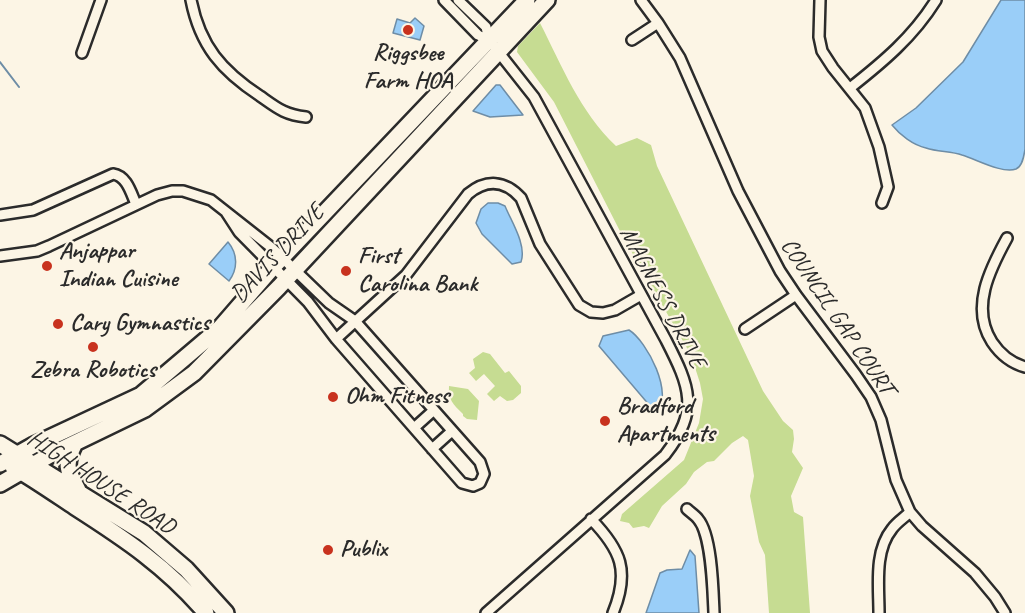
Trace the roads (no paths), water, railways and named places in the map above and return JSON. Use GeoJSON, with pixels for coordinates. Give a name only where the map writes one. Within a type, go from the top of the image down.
{"type":"FeatureCollection","features":[{"type":"Feature","properties":{"kind":"main road","name":"DAVIS DRIVE"},"geometry":{"type":"LineString","coordinates":[[0,484],[75,443],[127,419],[171,391],[215,353],[290,274],[494,46],[526,0]]}},
{"type":"Feature","properties":{"kind":"main road","name":"DAVIS DRIVE"},"geometry":{"type":"LineString","coordinates":[[5,460],[141,395],[220,328],[277,262],[494,46],[547,0]]}},
{"type":"Feature","properties":{"kind":"main road"},"geometry":{"type":"LineString","coordinates":[[75,443],[67,462],[69,473],[79,492]]}},
{"type":"Feature","properties":{"kind":"main road","name":"HIGH HOUSE ROAD"},"geometry":{"type":"LineString","coordinates":[[0,444],[5,460],[79,492],[159,545],[199,582],[226,613]]}},
{"type":"Feature","properties":{"kind":"main road","name":"HIGH HOUSE ROAD"},"geometry":{"type":"LineString","coordinates":[[27,468],[171,575],[206,613]]}},
{"type":"Feature","properties":{"kind":"street"},"geometry":{"type":"LineString","coordinates":[[82,53],[101,0]]}},
{"type":"Feature","properties":{"kind":"street"},"geometry":{"type":"LineString","coordinates":[[191,0],[204,38],[224,69],[237,81],[281,111],[306,117]]}},
{"type":"Feature","properties":{"kind":"street"},"geometry":{"type":"LineString","coordinates":[[444,0],[478,35],[494,46]]}},
{"type":"Feature","properties":{"kind":"street"},"geometry":{"type":"LineString","coordinates":[[458,0],[486,27],[494,46]]}},
{"type":"Feature","properties":{"kind":"street","name":"COUNCIL GAP COURT"},"geometry":{"type":"LineString","coordinates":[[641,0],[687,71],[748,212],[796,296],[871,397],[881,420],[896,480],[910,513],[921,526],[975,573],[1005,613]]}},
{"type":"Feature","properties":{"kind":"street"},"geometry":{"type":"LineString","coordinates":[[820,0],[819,37],[822,51],[865,108],[879,147],[888,188],[882,203]]}},
{"type":"Feature","properties":{"kind":"street"},"geometry":{"type":"LineString","coordinates":[[850,88],[902,45],[936,0]]}},
{"type":"Feature","properties":{"kind":"street"},"geometry":{"type":"LineString","coordinates":[[632,40],[658,23]]}},
{"type":"Feature","properties":{"kind":"street","name":"MAGNESS DRIVE"},"geometry":{"type":"LineString","coordinates":[[486,613],[664,455],[682,428],[688,403],[684,376],[534,98],[494,46]]}},
{"type":"Feature","properties":{"kind":"street"},"geometry":{"type":"LineString","coordinates":[[0,215],[33,210],[113,174],[118,174],[124,179],[136,204]]}},
{"type":"Feature","properties":{"kind":"street"},"geometry":{"type":"LineString","coordinates":[[336,339],[415,265],[468,194],[480,185],[488,183],[499,183],[516,192],[521,198],[540,244],[579,306],[591,312],[603,313],[615,310],[641,296]]}},
{"type":"Feature","properties":{"kind":"street"},"geometry":{"type":"LineString","coordinates":[[0,256],[43,248],[136,204],[172,191],[183,191],[211,200],[244,224],[290,274],[355,321],[480,462],[484,474],[480,483],[473,486],[462,483],[336,339],[290,274]]}},
{"type":"Feature","properties":{"kind":"street"},"geometry":{"type":"LineString","coordinates":[[1007,238],[988,276],[982,316],[994,345],[1007,358],[1025,366]]}},
{"type":"Feature","properties":{"kind":"street"},"geometry":{"type":"LineString","coordinates":[[745,329],[796,296]]}},
{"type":"Feature","properties":{"kind":"street"},"geometry":{"type":"LineString","coordinates":[[414,428],[434,410]]}},
{"type":"Feature","properties":{"kind":"street"},"geometry":{"type":"LineString","coordinates":[[432,449],[452,431]]}},
{"type":"Feature","properties":{"kind":"street"},"geometry":{"type":"LineString","coordinates":[[687,509],[699,520],[704,534],[711,564],[714,613]]}},
{"type":"Feature","properties":{"kind":"street"},"geometry":{"type":"LineString","coordinates":[[879,613],[881,549],[893,527],[910,513]]}},
{"type":"Feature","properties":{"kind":"street"},"geometry":{"type":"LineString","coordinates":[[591,519],[610,540],[618,553],[621,566],[621,589],[613,613]]}},
{"type":"Feature","properties":{"kind":"water"},"geometry":{"type":"Polygon","coordinates":[[[1001,0],[1025,0],[1025,149],[1020,165],[1010,170],[996,168],[958,154],[921,147],[907,139],[892,125],[916,108],[963,62],[1001,0]]]}},
{"type":"Feature","properties":{"kind":"water","name":"Riggsbee Farm HOA"},"geometry":{"type":"Polygon","coordinates":[[[415,18],[424,26],[420,40],[393,33],[397,19],[410,23],[415,18]]]}},
{"type":"Feature","properties":{"kind":"water"},"geometry":{"type":"Polygon","coordinates":[[[496,85],[500,85],[523,115],[490,117],[473,111],[496,85]]]}},
{"type":"Feature","properties":{"kind":"water"},"geometry":{"type":"Polygon","coordinates":[[[488,203],[505,206],[522,248],[521,262],[512,264],[482,234],[476,223],[481,209],[488,203]]]}},
{"type":"Feature","properties":{"kind":"water"},"geometry":{"type":"Polygon","coordinates":[[[228,242],[234,251],[236,262],[229,281],[209,264],[228,242]]]}},
{"type":"Feature","properties":{"kind":"water"},"geometry":{"type":"Polygon","coordinates":[[[629,330],[650,356],[661,382],[661,405],[656,413],[599,346],[603,336],[629,330]]]}},
{"type":"Feature","properties":{"kind":"water"},"geometry":{"type":"Polygon","coordinates":[[[690,550],[695,556],[699,613],[646,613],[660,573],[682,569],[690,550]]]}},
{"type":"Feature","properties":{"kind":"waterway"},"geometry":{"type":"LineString","coordinates":[[0,62],[19,87]]}},
{"type":"Feature","properties":{"kind":"place","name":"Riggsbee Farm HOA"},"geometry":{"type":"Point","coordinates":[408,30]}},
{"type":"Feature","properties":{"kind":"place","name":"Anjappar Indian Cuisine"},"geometry":{"type":"Point","coordinates":[47,266]}},
{"type":"Feature","properties":{"kind":"place","name":"First Carolina Bank"},"geometry":{"type":"Point","coordinates":[346,271]}},
{"type":"Feature","properties":{"kind":"place","name":"Cary Gymnastics"},"geometry":{"type":"Point","coordinates":[58,324]}},
{"type":"Feature","properties":{"kind":"place","name":"Zebra Robotics"},"geometry":{"type":"Point","coordinates":[93,347]}},
{"type":"Feature","properties":{"kind":"place","name":"Ohm Fitness"},"geometry":{"type":"Point","coordinates":[333,397]}},
{"type":"Feature","properties":{"kind":"place","name":"Bradford Apartments"},"geometry":{"type":"Point","coordinates":[605,421]}},
{"type":"Feature","properties":{"kind":"place","name":"Publix"},"geometry":{"type":"Point","coordinates":[328,550]}}]}
